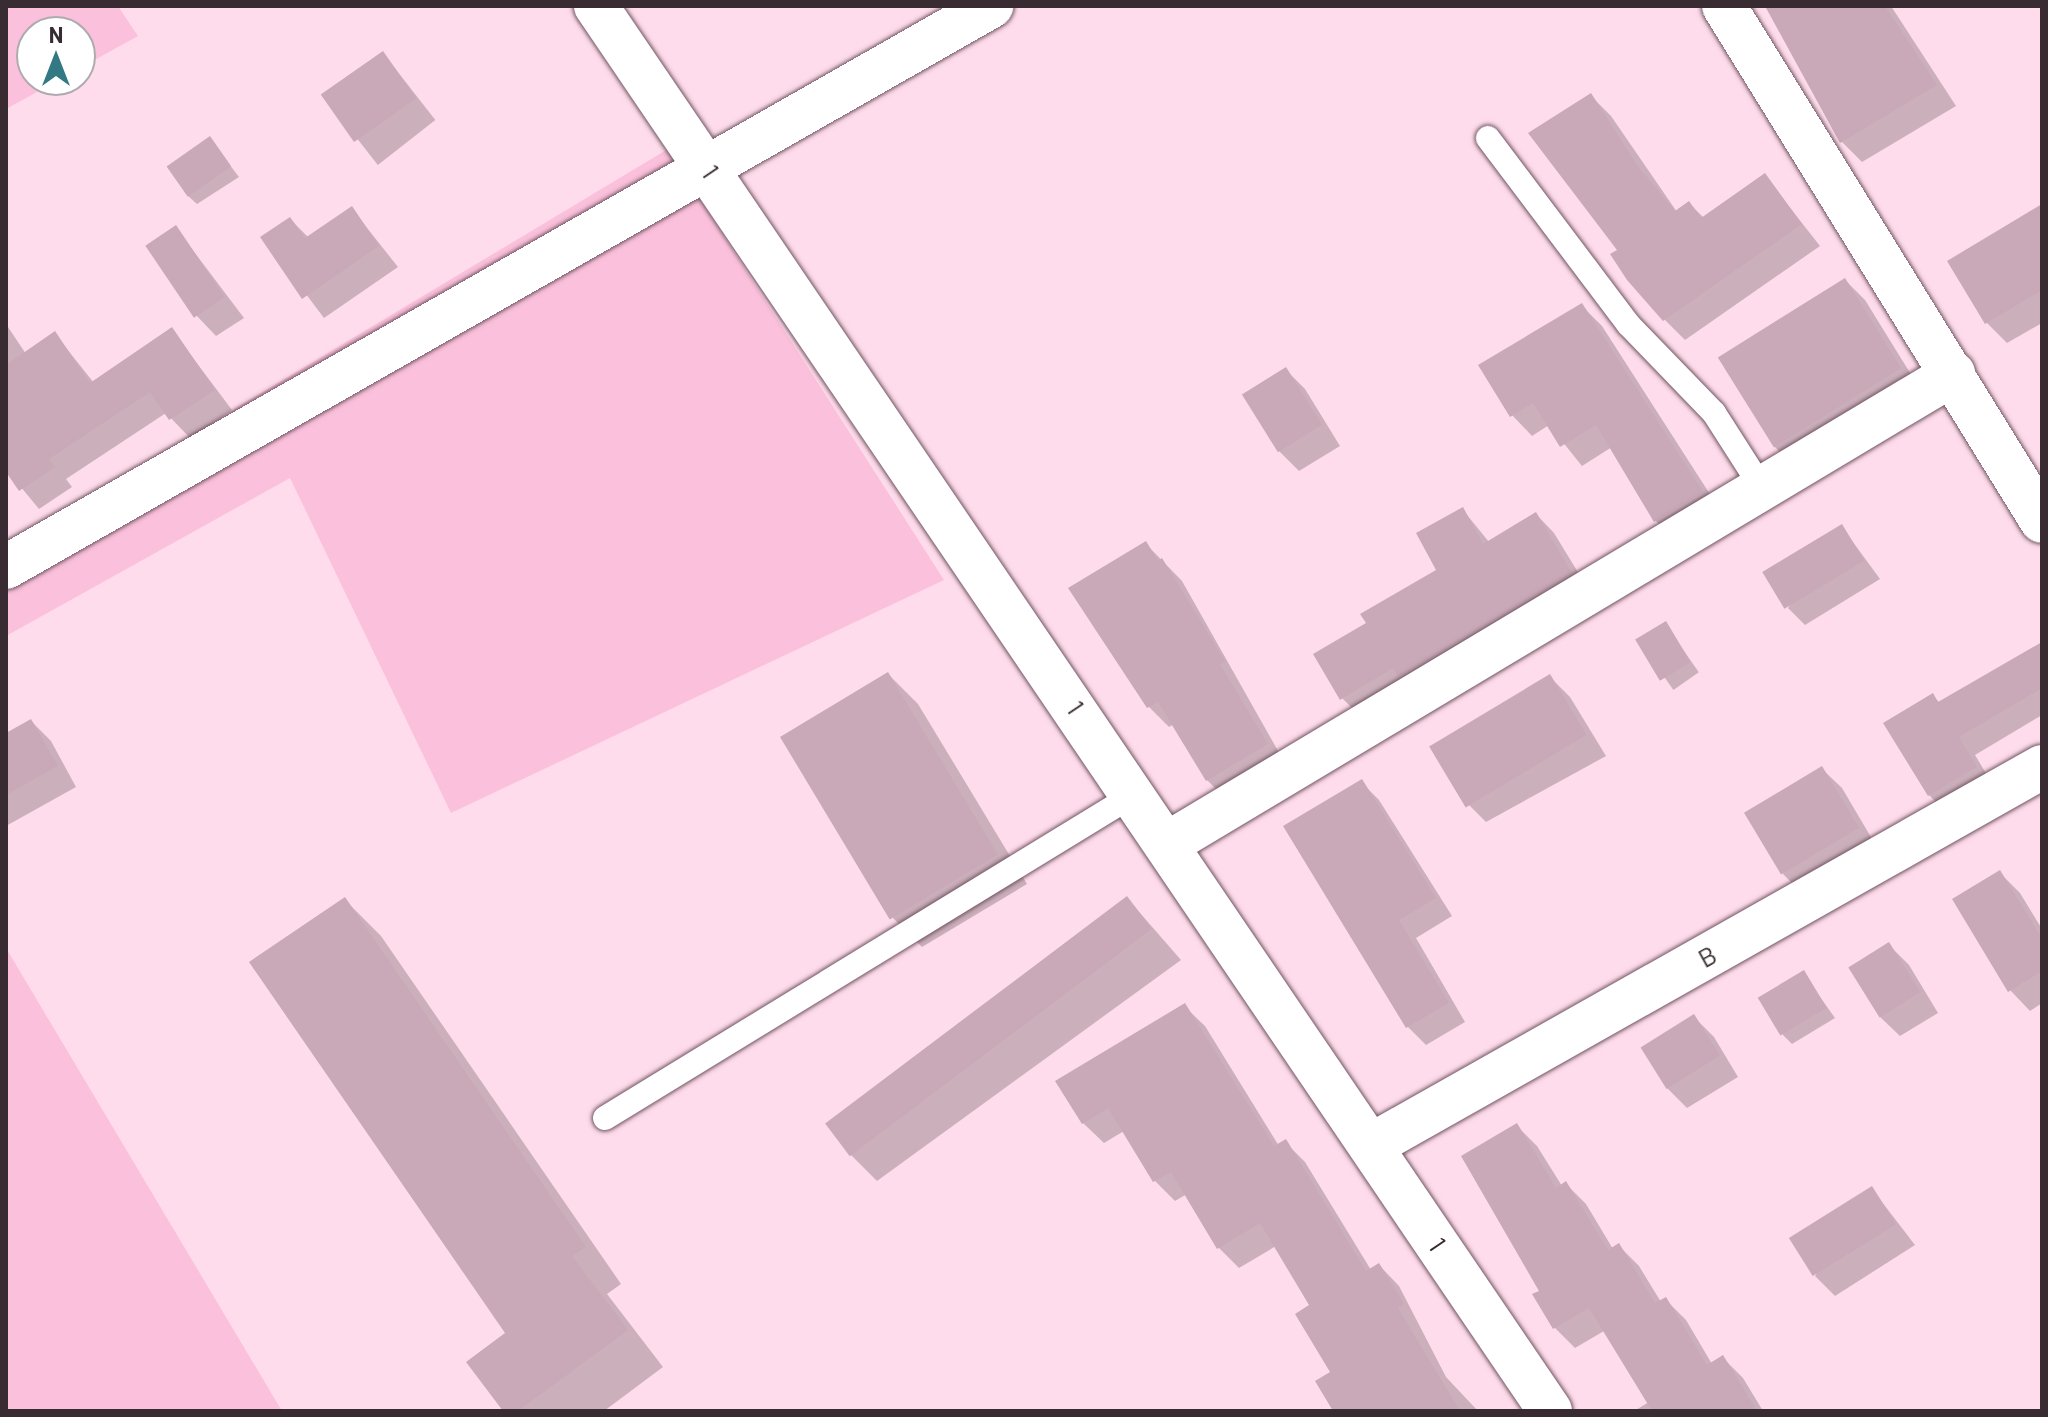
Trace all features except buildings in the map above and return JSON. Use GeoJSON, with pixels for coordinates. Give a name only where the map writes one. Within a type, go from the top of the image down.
{"type":"FeatureCollection","features":[{"type":"Feature","properties":{"kind":"street","name":"1"},"geometry":{"type":"LineString","coordinates":[[596,6],[1169,843],[1550,1411]]}},
{"type":"Feature","properties":{"kind":"street"},"geometry":{"type":"LineString","coordinates":[[6,567],[991,6]]}},
{"type":"Feature","properties":{"kind":"street"},"geometry":{"type":"LineString","coordinates":[[1724,6],[2042,521]]}},
{"type":"Feature","properties":{"kind":"street"},"geometry":{"type":"LineString","coordinates":[[1169,843],[1953,374]]}},
{"type":"Feature","properties":{"kind":"street","name":"B"},"geometry":{"type":"LineString","coordinates":[[1372,1145],[2042,767]]}},
{"type":"Feature","properties":{"kind":"lane"},"geometry":{"type":"LineString","coordinates":[[1488,138],[1628,324],[1714,413],[1762,488]]}},
{"type":"Feature","properties":{"kind":"lane"},"geometry":{"type":"LineString","coordinates":[[605,1118],[1135,794]]}},
{"type":"Feature","properties":{"kind":"shaded area"},"geometry":{"type":"Polygon","coordinates":[[[6,6],[118,6],[138,36],[96,59],[96,16],[16,16],[16,96],[30,96],[6,109],[6,6]]]}},
{"type":"Feature","properties":{"kind":"shaded area"},"geometry":{"type":"Polygon","coordinates":[[[668,149],[944,580],[451,813],[290,478],[6,636],[6,546],[668,149]]]}},
{"type":"Feature","properties":{"kind":"shaded area"},"geometry":{"type":"Polygon","coordinates":[[[6,948],[282,1411],[6,1411],[6,948]]]}}]}
